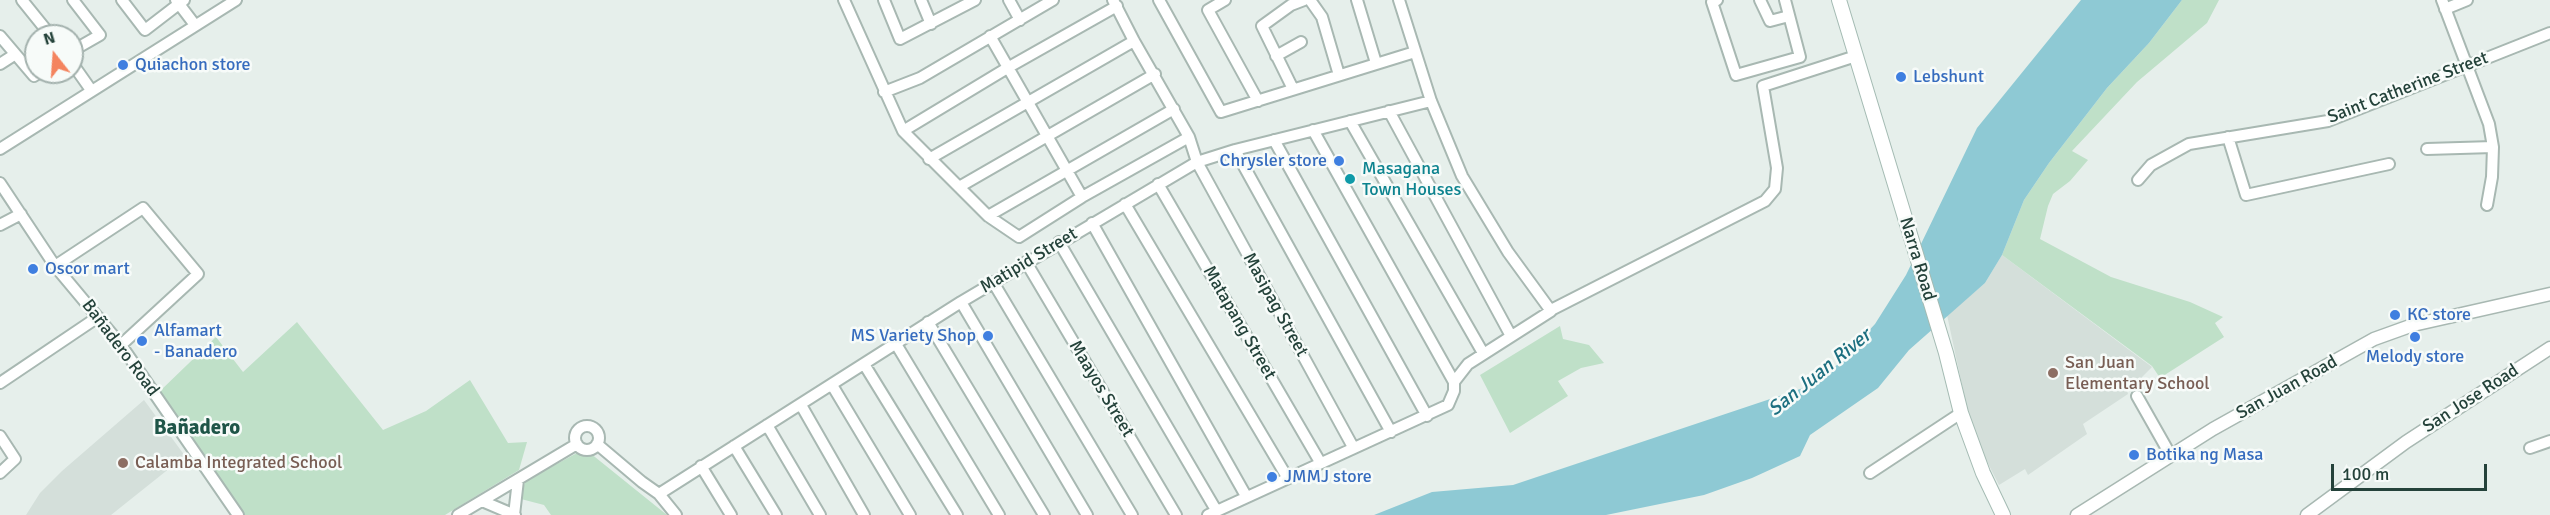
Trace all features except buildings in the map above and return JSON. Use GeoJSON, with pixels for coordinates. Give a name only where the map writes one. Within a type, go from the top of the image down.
{"type":"FeatureCollection","features":[{"type":"Feature","properties":{"kind":"main road","name":"Narra Road"},"geometry":{"type":"LineString","coordinates":[[1839,0],[1946,353],[1961,413],[1983,473],[2003,515]]}},
{"type":"Feature","properties":{"kind":"street"},"geometry":{"type":"LineString","coordinates":[[22,0],[41,24]]}},
{"type":"Feature","properties":{"kind":"street"},"geometry":{"type":"LineString","coordinates":[[73,0],[100,35],[84,44]]}},
{"type":"Feature","properties":{"kind":"street"},"geometry":{"type":"LineString","coordinates":[[122,0],[145,30],[180,1],[195,25]]}},
{"type":"Feature","properties":{"kind":"street"},"geometry":{"type":"LineString","coordinates":[[0,149],[236,0]]}},
{"type":"Feature","properties":{"kind":"street"},"geometry":{"type":"LineString","coordinates":[[844,0],[903,131],[988,216],[1019,237],[1082,197],[1189,137]]}},
{"type":"Feature","properties":{"kind":"street"},"geometry":{"type":"LineString","coordinates":[[884,0],[900,39],[975,0]]}},
{"type":"Feature","properties":{"kind":"street"},"geometry":{"type":"LineString","coordinates":[[921,0],[931,24]]}},
{"type":"Feature","properties":{"kind":"street"},"geometry":{"type":"LineString","coordinates":[[1009,0],[1020,20]]}},
{"type":"Feature","properties":{"kind":"street"},"geometry":{"type":"LineString","coordinates":[[884,92],[920,78],[1053,0]]}},
{"type":"Feature","properties":{"kind":"street"},"geometry":{"type":"LineString","coordinates":[[1160,0],[1221,112],[1415,52]]}},
{"type":"Feature","properties":{"kind":"street"},"geometry":{"type":"LineString","coordinates":[[1225,0],[1208,10],[1258,101]]}},
{"type":"Feature","properties":{"kind":"street"},"geometry":{"type":"LineString","coordinates":[[1293,89],[1262,26],[1291,5],[1304,0]]}},
{"type":"Feature","properties":{"kind":"street"},"geometry":{"type":"LineString","coordinates":[[1311,0],[1322,17],[1339,75]]}},
{"type":"Feature","properties":{"kind":"street"},"geometry":{"type":"LineString","coordinates":[[1358,0],[1376,63]]}},
{"type":"Feature","properties":{"kind":"street"},"geometry":{"type":"LineString","coordinates":[[1399,0],[1431,101],[1462,176],[1508,252],[1551,311],[1483,353],[1468,364],[1454,382]]}},
{"type":"Feature","properties":{"kind":"street"},"geometry":{"type":"LineString","coordinates":[[1717,0],[1712,2],[1736,75],[1800,57],[1785,0]]}},
{"type":"Feature","properties":{"kind":"street"},"geometry":{"type":"LineString","coordinates":[[1760,0],[1770,21],[1789,16]]}},
{"type":"Feature","properties":{"kind":"street"},"geometry":{"type":"LineString","coordinates":[[2467,0],[2443,4],[2489,124],[2493,147],[2492,177],[2487,205]]}},
{"type":"Feature","properties":{"kind":"street"},"geometry":{"type":"LineString","coordinates":[[903,131],[1115,3]]}},
{"type":"Feature","properties":{"kind":"street","name":"Masipag Street"},"geometry":{"type":"LineString","coordinates":[[1115,3],[1189,137],[1197,162],[1353,447]]}},
{"type":"Feature","properties":{"kind":"street","name":"Saint Catherine Street"},"geometry":{"type":"LineString","coordinates":[[2138,180],[2151,165],[2189,144],[2328,121],[2550,33]]}},
{"type":"Feature","properties":{"kind":"street"},"geometry":{"type":"LineString","coordinates":[[0,36],[24,66]]}},
{"type":"Feature","properties":{"kind":"street"},"geometry":{"type":"LineString","coordinates":[[990,36],[1082,197]]}},
{"type":"Feature","properties":{"kind":"street"},"geometry":{"type":"LineString","coordinates":[[929,159],[1134,41]]}},
{"type":"Feature","properties":{"kind":"street"},"geometry":{"type":"LineString","coordinates":[[1276,56],[1301,42]]}},
{"type":"Feature","properties":{"kind":"street"},"geometry":{"type":"LineString","coordinates":[[0,64],[14,55]]}},
{"type":"Feature","properties":{"kind":"street"},"geometry":{"type":"LineString","coordinates":[[1553,309],[1765,201],[1774,189],[1777,168],[1763,86],[1856,56]]}},
{"type":"Feature","properties":{"kind":"street"},"geometry":{"type":"LineString","coordinates":[[958,187],[1155,74]]}},
{"type":"Feature","properties":{"kind":"street"},"geometry":{"type":"LineString","coordinates":[[84,80],[91,90]]}},
{"type":"Feature","properties":{"kind":"street","name":"Matipid Street"},"geometry":{"type":"LineString","coordinates":[[659,494],[928,322],[1197,162],[1235,150],[1431,101]]}},
{"type":"Feature","properties":{"kind":"street"},"geometry":{"type":"LineString","coordinates":[[988,216],[1174,109]]}},
{"type":"Feature","properties":{"kind":"street"},"geometry":{"type":"LineString","coordinates":[[1389,111],[1511,336]]}},
{"type":"Feature","properties":{"kind":"street"},"geometry":{"type":"LineString","coordinates":[[1350,121],[1483,353]]}},
{"type":"Feature","properties":{"kind":"street"},"geometry":{"type":"LineString","coordinates":[[1059,242],[1212,513],[1353,447],[1427,416],[1448,405],[1454,392],[1454,382],[1313,130]]}},
{"type":"Feature","properties":{"kind":"street"},"geometry":{"type":"LineString","coordinates":[[2228,137],[2246,195],[2389,164]]}},
{"type":"Feature","properties":{"kind":"street"},"geometry":{"type":"LineString","coordinates":[[1274,140],[1427,416]]}},
{"type":"Feature","properties":{"kind":"street"},"geometry":{"type":"LineString","coordinates":[[2427,149],[2493,147]]}},
{"type":"Feature","properties":{"kind":"street"},"geometry":{"type":"LineString","coordinates":[[1235,150],[1391,432]]}},
{"type":"Feature","properties":{"kind":"street","name":"Bañadero Road"},"geometry":{"type":"LineString","coordinates":[[0,183],[56,266],[121,345],[238,515]]}},
{"type":"Feature","properties":{"kind":"street","name":"Matapang Street"},"geometry":{"type":"LineString","coordinates":[[1158,184],[1320,462]]}},
{"type":"Feature","properties":{"kind":"street"},"geometry":{"type":"LineString","coordinates":[[1125,204],[1287,477]]}},
{"type":"Feature","properties":{"kind":"street"},"geometry":{"type":"LineString","coordinates":[[56,266],[143,208],[198,274],[121,345]]}},
{"type":"Feature","properties":{"kind":"street"},"geometry":{"type":"LineString","coordinates":[[0,225],[21,214]]}},
{"type":"Feature","properties":{"kind":"street"},"geometry":{"type":"LineString","coordinates":[[1092,223],[1246,496]]}},
{"type":"Feature","properties":{"kind":"street","name":"Maayos Street"},"geometry":{"type":"LineString","coordinates":[[1026,262],[1176,515]]}},
{"type":"Feature","properties":{"kind":"street"},"geometry":{"type":"LineString","coordinates":[[993,282],[1132,515]]}},
{"type":"Feature","properties":{"kind":"street","name":"San Juan Road"},"geometry":{"type":"LineString","coordinates":[[2077,515],[2213,429],[2374,339],[2443,317],[2550,294]]}},
{"type":"Feature","properties":{"kind":"street"},"geometry":{"type":"LineString","coordinates":[[961,302],[1087,515]]}},
{"type":"Feature","properties":{"kind":"street"},"geometry":{"type":"LineString","coordinates":[[0,384],[98,317]]}},
{"type":"Feature","properties":{"kind":"street"},"geometry":{"type":"LineString","coordinates":[[928,322],[1044,515]]}},
{"type":"Feature","properties":{"kind":"street"},"geometry":{"type":"LineString","coordinates":[[896,344],[999,515]]}},
{"type":"Feature","properties":{"kind":"street","name":"San Jose Road"},"geometry":{"type":"LineString","coordinates":[[2307,515],[2406,442],[2550,348]]}},
{"type":"Feature","properties":{"kind":"street"},"geometry":{"type":"LineString","coordinates":[[864,364],[957,515]]}},
{"type":"Feature","properties":{"kind":"street"},"geometry":{"type":"LineString","coordinates":[[832,385],[910,515]]}},
{"type":"Feature","properties":{"kind":"street"},"geometry":{"type":"LineString","coordinates":[[2137,396],[2172,456]]}},
{"type":"Feature","properties":{"kind":"street"},"geometry":{"type":"LineString","coordinates":[[801,405],[864,515]]}},
{"type":"Feature","properties":{"kind":"street"},"geometry":{"type":"LineString","coordinates":[[1870,473],[1961,413]]}},
{"type":"Feature","properties":{"kind":"street"},"geometry":{"type":"LineString","coordinates":[[767,425],[820,515]]}},
{"type":"Feature","properties":{"kind":"street"},"geometry":{"type":"LineString","coordinates":[[577,444],[576,433],[585,426],[593,427],[598,432],[597,444]]}},
{"type":"Feature","properties":{"kind":"street"},"geometry":{"type":"LineString","coordinates":[[0,436],[15,459],[0,473]]}},
{"type":"Feature","properties":{"kind":"street"},"geometry":{"type":"LineString","coordinates":[[2530,448],[2550,441]]}},
{"type":"Feature","properties":{"kind":"street"},"geometry":{"type":"LineString","coordinates":[[577,444],[587,450],[597,444]]}},
{"type":"Feature","properties":{"kind":"street"},"geometry":{"type":"LineString","coordinates":[[458,515],[577,444]]}},
{"type":"Feature","properties":{"kind":"street"},"geometry":{"type":"LineString","coordinates":[[597,444],[659,494],[676,515]]}},
{"type":"Feature","properties":{"kind":"street"},"geometry":{"type":"LineString","coordinates":[[734,446],[776,515]]}},
{"type":"Feature","properties":{"kind":"street"},"geometry":{"type":"LineString","coordinates":[[701,466],[731,515]]}},
{"type":"Feature","properties":{"kind":"street"},"geometry":{"type":"LineString","coordinates":[[482,501],[514,515],[518,480]]}},
{"type":"Feature","properties":{"kind":"shaded area","name":"San Juan Elementary School"},"geometry":{"type":"Polygon","coordinates":[[[2002,255],[2152,367],[2140,379],[2125,384],[2128,394],[2083,424],[2087,434],[2028,475],[2025,469],[1999,485],[1972,432],[1947,315],[1985,283],[2002,255]]]}},
{"type":"Feature","properties":{"kind":"shaded area","name":"Calamba Integrated School"},"geometry":{"type":"Polygon","coordinates":[[[144,400],[185,456],[111,515],[26,515],[40,493],[62,471],[144,400]]]}},
{"type":"Feature","properties":{"kind":"green space"},"geometry":{"type":"Polygon","coordinates":[[[2182,0],[2219,0],[2207,23],[2137,82],[2072,151],[2088,160],[2070,181],[2053,194],[2040,239],[2111,277],[2190,302],[2223,317],[2215,323],[2224,337],[2160,378],[2152,366],[2002,255],[2024,200],[2049,163],[2107,88],[2149,43],[2182,0]]]}},
{"type":"Feature","properties":{"kind":"green space"},"geometry":{"type":"Polygon","coordinates":[[[297,322],[383,430],[426,411],[470,380],[508,443],[527,442],[519,470],[445,515],[241,515],[159,392],[216,337],[243,372],[297,322]]]}},
{"type":"Feature","properties":{"kind":"green space"},"geometry":{"type":"Polygon","coordinates":[[[1560,326],[1563,339],[1589,345],[1604,363],[1581,368],[1558,381],[1568,396],[1510,433],[1480,375],[1560,326]]]}},
{"type":"Feature","properties":{"kind":"green space"},"geometry":{"type":"Polygon","coordinates":[[[577,453],[590,453],[667,515],[551,515],[544,505],[521,499],[525,481],[577,453]]]}},
{"type":"Feature","properties":{"kind":"water"},"geometry":{"type":"Polygon","coordinates":[[[2081,0],[2182,0],[2149,43],[2107,88],[2049,163],[2024,200],[2002,255],[1985,283],[1909,350],[1878,388],[1810,435],[1800,456],[1752,478],[1704,495],[1606,515],[1374,515],[1432,492],[1513,485],[1821,382],[1875,324],[1906,275],[1977,128],[2081,0]]]}},
{"type":"Feature","properties":{"kind":"place","name":"Quiachon store"},"geometry":{"type":"Point","coordinates":[123,65]}},
{"type":"Feature","properties":{"kind":"place","name":"Lebshunt"},"geometry":{"type":"Point","coordinates":[1901,77]}},
{"type":"Feature","properties":{"kind":"place","name":"Chrysler store"},"geometry":{"type":"Point","coordinates":[1339,161]}},
{"type":"Feature","properties":{"kind":"place","name":"Masagana Town Houses"},"geometry":{"type":"Point","coordinates":[1350,179]}},
{"type":"Feature","properties":{"kind":"place","name":"Oscor mart"},"geometry":{"type":"Point","coordinates":[33,269]}},
{"type":"Feature","properties":{"kind":"place","name":"KC store"},"geometry":{"type":"Point","coordinates":[2395,315]}},
{"type":"Feature","properties":{"kind":"place","name":"MS Variety Shop"},"geometry":{"type":"Point","coordinates":[988,336]}},
{"type":"Feature","properties":{"kind":"place","name":"Melody store"},"geometry":{"type":"Point","coordinates":[2415,337]}},
{"type":"Feature","properties":{"kind":"place","name":"Alfamart - Banadero"},"geometry":{"type":"Point","coordinates":[142,341]}},
{"type":"Feature","properties":{"kind":"place","name":"San Juan Elementary School"},"geometry":{"type":"Point","coordinates":[2053,373]}},
{"type":"Feature","properties":{"kind":"place","name":"Botika ng Masa"},"geometry":{"type":"Point","coordinates":[2134,455]}},
{"type":"Feature","properties":{"kind":"place","name":"Calamba Integrated School"},"geometry":{"type":"Point","coordinates":[123,463]}},
{"type":"Feature","properties":{"kind":"place","name":"JMMJ store"},"geometry":{"type":"Point","coordinates":[1272,477]}},
{"type":"Feature","properties":{"kind":"district","name":"Bañadero"},"geometry":{"type":"Point","coordinates":[197,428]}},
{"type":"Feature","properties":{"kind":"water label","name":"San Juan River"},"geometry":{"type":"Point","coordinates":[1820,373]}}]}
